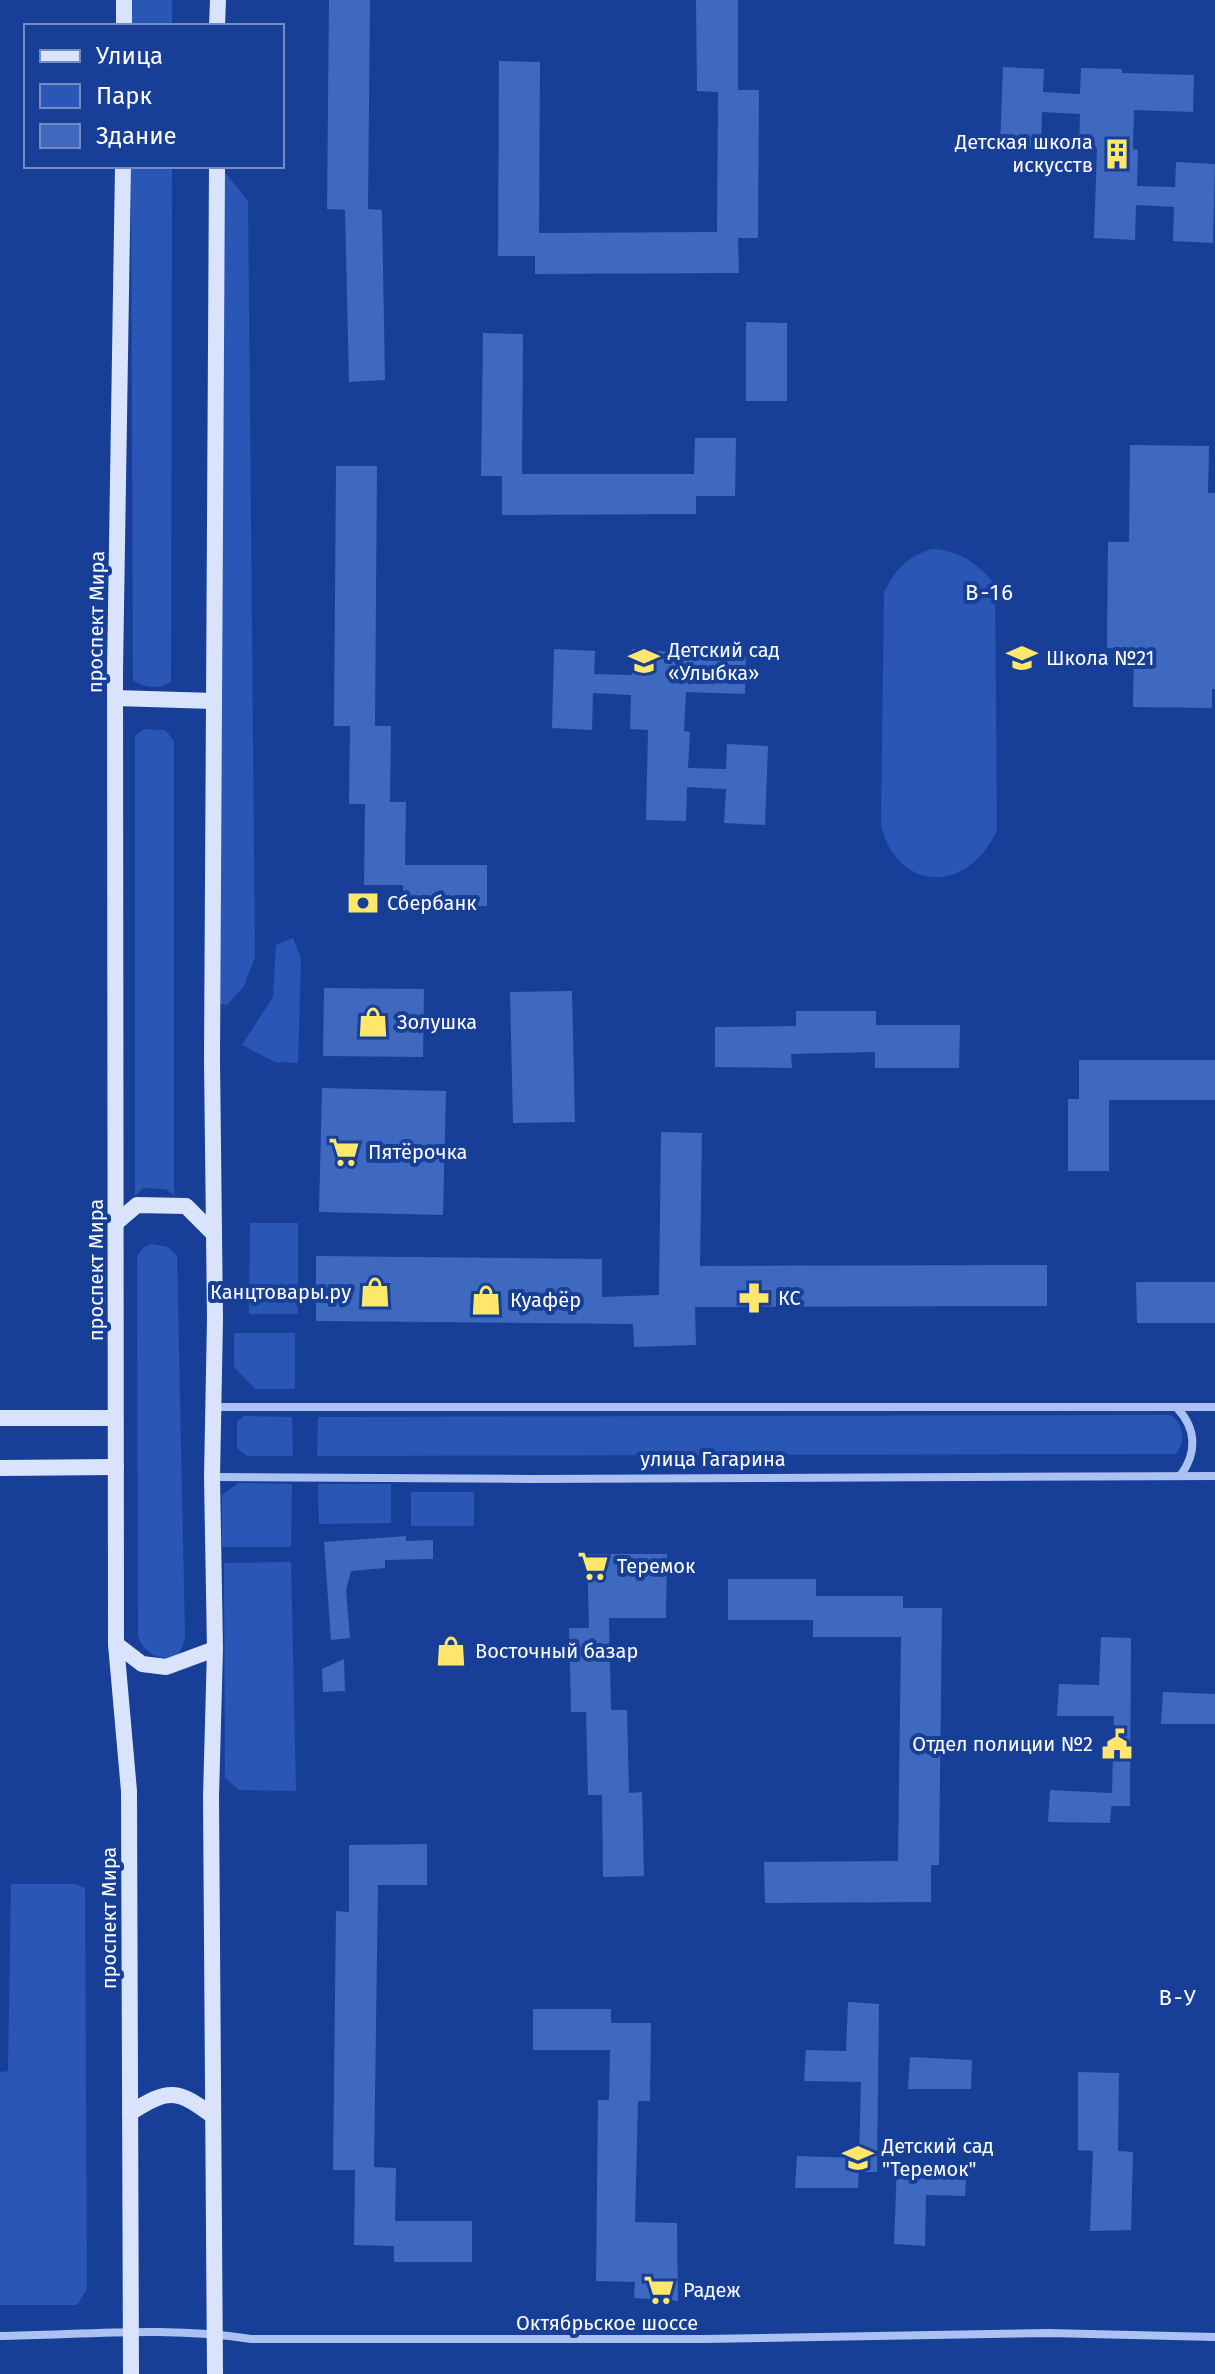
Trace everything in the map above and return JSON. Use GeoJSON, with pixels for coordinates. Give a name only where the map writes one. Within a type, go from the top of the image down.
{"type":"FeatureCollection","features":[{"type":"Feature","properties":{"kind":"main road"},"geometry":{"type":"LineString","coordinates":[[124,0],[124,24]]}},
{"type":"Feature","properties":{"kind":"main road"},"geometry":{"type":"LineString","coordinates":[[217,24],[218,0]]}},
{"type":"Feature","properties":{"kind":"main road","name":"проспект Мира"},"geometry":{"type":"LineString","coordinates":[[123,168],[115,698],[115,1418],[116,1644],[129,1791],[131,2374]]}},
{"type":"Feature","properties":{"kind":"main road"},"geometry":{"type":"LineString","coordinates":[[215,2374],[211,1797],[215,1649],[212,1477],[217,168]]}},
{"type":"Feature","properties":{"kind":"main road"},"geometry":{"type":"LineString","coordinates":[[115,698],[214,701]]}},
{"type":"Feature","properties":{"kind":"main road"},"geometry":{"type":"LineString","coordinates":[[116,1223],[137,1205],[186,1206],[213,1233]]}},
{"type":"Feature","properties":{"kind":"main road"},"geometry":{"type":"LineString","coordinates":[[0,1418],[115,1418]]}},
{"type":"Feature","properties":{"kind":"main road"},"geometry":{"type":"LineString","coordinates":[[0,1468],[116,1467]]}},
{"type":"Feature","properties":{"kind":"main road"},"geometry":{"type":"LineString","coordinates":[[116,1644],[142,1664],[166,1667],[215,1649]]}},
{"type":"Feature","properties":{"kind":"main road"},"geometry":{"type":"LineString","coordinates":[[130,2113],[153,2098],[174,2095],[194,2102],[213,2116]]}},
{"type":"Feature","properties":{"kind":"street"},"geometry":{"type":"LineString","coordinates":[[214,1407],[1215,1407]]}},
{"type":"Feature","properties":{"kind":"street"},"geometry":{"type":"LineString","coordinates":[[1177,1408],[1190,1426],[1193,1447],[1187,1468],[1180,1476]]}},
{"type":"Feature","properties":{"kind":"street","name":"улица Гагарина"},"geometry":{"type":"LineString","coordinates":[[212,1477],[1215,1476]]}},
{"type":"Feature","properties":{"kind":"street","name":"Октябрьское шоссе"},"geometry":{"type":"LineString","coordinates":[[0,2336],[215,2333],[251,2339],[703,2339],[1049,2333],[1215,2337]]}},
{"type":"Feature","properties":{"kind":"green space"},"geometry":{"type":"Polygon","coordinates":[[[131,0],[172,0],[172,24],[131,24],[131,0]]]}},
{"type":"Feature","properties":{"kind":"green space"},"geometry":{"type":"Polygon","coordinates":[[[131,168],[172,168],[171,682],[157,687],[133,680],[131,168]]]}},
{"type":"Feature","properties":{"kind":"green space"},"geometry":{"type":"Polygon","coordinates":[[[222,168],[248,201],[255,957],[244,986],[227,1005],[216,1003],[222,168]]]}},
{"type":"Feature","properties":{"kind":"green space"},"geometry":{"type":"Polygon","coordinates":[[[932,549],[951,552],[968,560],[995,585],[997,830],[985,851],[970,866],[953,874],[935,877],[918,874],[903,864],[890,848],[881,826],[884,593],[903,565],[932,549]]]}},
{"type":"Feature","properties":{"kind":"green space"},"geometry":{"type":"Polygon","coordinates":[[[144,729],[165,730],[174,741],[174,1195],[166,1189],[143,1188],[135,1196],[135,736],[144,729]]]}},
{"type":"Feature","properties":{"kind":"green space"},"geometry":{"type":"Polygon","coordinates":[[[293,938],[301,959],[298,1063],[275,1062],[242,1045],[273,997],[276,945],[293,938]]]}},
{"type":"Feature","properties":{"kind":"green space"},"geometry":{"type":"Polygon","coordinates":[[[250,1223],[298,1223],[298,1314],[249,1314],[250,1223]]]}},
{"type":"Feature","properties":{"kind":"green space"},"geometry":{"type":"Polygon","coordinates":[[[151,1244],[168,1247],[177,1256],[185,1637],[181,1650],[169,1658],[150,1652],[138,1636],[137,1256],[151,1244]]]}},
{"type":"Feature","properties":{"kind":"green space"},"geometry":{"type":"Polygon","coordinates":[[[234,1333],[295,1333],[295,1389],[255,1389],[234,1367],[234,1333]]]}},
{"type":"Feature","properties":{"kind":"green space"},"geometry":{"type":"Polygon","coordinates":[[[1171,1415],[1179,1423],[1182,1433],[1176,1454],[317,1456],[318,1417],[1171,1415]]]}},
{"type":"Feature","properties":{"kind":"green space"},"geometry":{"type":"Polygon","coordinates":[[[244,1416],[292,1417],[293,1456],[247,1456],[237,1448],[237,1421],[244,1416]]]}},
{"type":"Feature","properties":{"kind":"green space"},"geometry":{"type":"Polygon","coordinates":[[[238,1483],[292,1484],[291,1547],[222,1547],[222,1495],[238,1483]]]}},
{"type":"Feature","properties":{"kind":"green space"},"geometry":{"type":"Polygon","coordinates":[[[318,1484],[391,1484],[391,1523],[319,1524],[318,1484]]]}},
{"type":"Feature","properties":{"kind":"green space"},"geometry":{"type":"Polygon","coordinates":[[[411,1492],[474,1492],[474,1526],[411,1526],[411,1492]]]}},
{"type":"Feature","properties":{"kind":"green space"},"geometry":{"type":"Polygon","coordinates":[[[291,1562],[296,1791],[239,1790],[225,1778],[224,1563],[291,1562]]]}},
{"type":"Feature","properties":{"kind":"green space"},"geometry":{"type":"Polygon","coordinates":[[[11,1884],[76,1884],[85,1888],[87,2289],[77,2305],[0,2305],[0,2072],[8,2071],[11,1884]]]}},
{"type":"Feature","properties":{"kind":"building"},"geometry":{"type":"Polygon","coordinates":[[[329,0],[370,0],[368,209],[382,210],[385,380],[349,382],[345,210],[327,209],[329,0]]]}},
{"type":"Feature","properties":{"kind":"building"},"geometry":{"type":"Polygon","coordinates":[[[696,0],[738,0],[738,90],[759,90],[758,238],[738,238],[739,273],[535,274],[535,256],[498,256],[499,61],[540,62],[539,233],[717,232],[718,92],[697,91],[696,0]]]}},
{"type":"Feature","properties":{"kind":"building","name":"Детская школа искусств"},"geometry":{"type":"Polygon","coordinates":[[[1003,67],[1044,69],[1043,92],[1080,94],[1081,68],[1122,69],[1122,73],[1194,75],[1193,112],[1134,110],[1133,149],[1138,150],[1137,186],[1175,187],[1176,162],[1215,164],[1213,243],[1173,241],[1174,207],[1136,205],[1135,240],[1094,238],[1097,148],[1079,147],[1080,114],[1042,112],[1041,148],[1000,146],[1003,67]]]}},
{"type":"Feature","properties":{"kind":"building"},"geometry":{"type":"Polygon","coordinates":[[[746,322],[787,323],[787,401],[746,401],[746,322]]]}},
{"type":"Feature","properties":{"kind":"building"},"geometry":{"type":"Polygon","coordinates":[[[483,333],[523,334],[522,474],[694,474],[695,438],[736,438],[735,496],[696,496],[696,514],[502,515],[502,476],[481,476],[483,333]]]}},
{"type":"Feature","properties":{"kind":"building"},"geometry":{"type":"Polygon","coordinates":[[[1130,445],[1209,446],[1208,493],[1215,493],[1215,689],[1212,689],[1212,708],[1133,707],[1134,649],[1107,648],[1108,542],[1129,542],[1130,445]]]}},
{"type":"Feature","properties":{"kind":"building"},"geometry":{"type":"Polygon","coordinates":[[[336,466],[377,466],[375,726],[391,726],[390,802],[406,802],[405,865],[487,865],[487,906],[404,906],[403,885],[364,885],[365,804],[349,804],[350,726],[334,726],[336,466]]]}},
{"type":"Feature","properties":{"kind":"building"},"geometry":{"type":"Polygon","coordinates":[[[554,649],[595,651],[594,674],[632,675],[632,649],[746,657],[745,694],[686,692],[684,731],[690,732],[688,768],[726,769],[727,744],[768,746],[765,825],[724,823],[726,789],[687,787],[686,821],[646,820],[648,730],[630,729],[631,695],[593,693],[592,730],[552,728],[554,649]]]}},
{"type":"Feature","properties":{"kind":"building","name":"Золушка"},"geometry":{"type":"Polygon","coordinates":[[[324,988],[424,989],[423,1057],[323,1056],[324,988]]]}},
{"type":"Feature","properties":{"kind":"building"},"geometry":{"type":"Polygon","coordinates":[[[572,991],[575,1122],[513,1123],[510,992],[572,991]]]}},
{"type":"Feature","properties":{"kind":"building"},"geometry":{"type":"Polygon","coordinates":[[[796,1011],[876,1011],[876,1025],[960,1025],[959,1068],[875,1068],[875,1052],[791,1054],[792,1068],[715,1067],[715,1027],[796,1026],[796,1011]]]}},
{"type":"Feature","properties":{"kind":"building"},"geometry":{"type":"Polygon","coordinates":[[[1079,1060],[1215,1060],[1215,1100],[1109,1100],[1109,1171],[1068,1171],[1068,1099],[1079,1099],[1079,1060]]]}},
{"type":"Feature","properties":{"kind":"building"},"geometry":{"type":"Polygon","coordinates":[[[322,1088],[446,1091],[443,1215],[319,1212],[322,1088]]]}},
{"type":"Feature","properties":{"kind":"building"},"geometry":{"type":"Polygon","coordinates":[[[661,1132],[702,1133],[700,1266],[1047,1265],[1047,1306],[695,1307],[696,1345],[634,1347],[633,1324],[316,1321],[316,1256],[602,1259],[602,1297],[659,1295],[661,1132]]]}},
{"type":"Feature","properties":{"kind":"building"},"geometry":{"type":"Polygon","coordinates":[[[1136,1282],[1215,1282],[1215,1323],[1137,1323],[1136,1282]]]}},
{"type":"Feature","properties":{"kind":"building"},"geometry":{"type":"Polygon","coordinates":[[[406,1536],[406,1541],[433,1540],[433,1559],[385,1560],[385,1568],[351,1571],[346,1590],[350,1638],[331,1640],[324,1542],[406,1536]]]}},
{"type":"Feature","properties":{"kind":"building"},"geometry":{"type":"Polygon","coordinates":[[[587,1554],[667,1554],[666,1618],[609,1618],[611,1710],[627,1710],[629,1793],[642,1792],[644,1876],[603,1877],[602,1795],[588,1795],[586,1712],[571,1712],[569,1628],[589,1628],[587,1554]]]}},
{"type":"Feature","properties":{"kind":"building"},"geometry":{"type":"Polygon","coordinates":[[[728,1579],[816,1579],[816,1596],[903,1596],[903,1608],[942,1608],[939,1865],[931,1865],[931,1902],[765,1903],[764,1862],[898,1861],[901,1637],[813,1637],[813,1620],[728,1620],[728,1579]]]}},
{"type":"Feature","properties":{"kind":"building"},"geometry":{"type":"Polygon","coordinates":[[[1101,1637],[1131,1638],[1130,1806],[1111,1806],[1110,1823],[1048,1822],[1050,1790],[1112,1793],[1114,1716],[1057,1716],[1059,1684],[1099,1685],[1101,1637]]]}},
{"type":"Feature","properties":{"kind":"building"},"geometry":{"type":"Polygon","coordinates":[[[344,1659],[345,1691],[323,1692],[322,1669],[344,1659]]]}},
{"type":"Feature","properties":{"kind":"building"},"geometry":{"type":"Polygon","coordinates":[[[1163,1692],[1215,1694],[1215,1724],[1161,1724],[1163,1692]]]}},
{"type":"Feature","properties":{"kind":"building"},"geometry":{"type":"Polygon","coordinates":[[[427,1844],[427,1885],[378,1885],[374,2167],[396,2168],[395,2221],[472,2221],[472,2262],[394,2262],[394,2246],[354,2245],[355,2170],[333,2170],[336,1911],[349,1912],[349,1845],[427,1844]]]}},
{"type":"Feature","properties":{"kind":"building"},"geometry":{"type":"Polygon","coordinates":[[[848,2002],[879,2004],[877,2172],[859,2172],[859,2163],[858,2188],[795,2188],[797,2156],[859,2158],[861,2082],[804,2081],[806,2050],[846,2051],[848,2002]]]}},
{"type":"Feature","properties":{"kind":"building"},"geometry":{"type":"Polygon","coordinates":[[[533,2009],[611,2009],[611,2023],[651,2023],[650,2101],[638,2101],[635,2222],[677,2223],[678,2301],[634,2298],[635,2282],[596,2281],[598,2100],[609,2100],[610,2050],[533,2050],[533,2009]]]}},
{"type":"Feature","properties":{"kind":"building"},"geometry":{"type":"Polygon","coordinates":[[[910,2057],[972,2060],[971,2089],[908,2089],[910,2057]]]}},
{"type":"Feature","properties":{"kind":"building"},"geometry":{"type":"Polygon","coordinates":[[[1078,2072],[1119,2073],[1118,2151],[1133,2152],[1131,2230],[1090,2231],[1093,2151],[1078,2150],[1078,2072]]]}},
{"type":"Feature","properties":{"kind":"building"},"geometry":{"type":"Polygon","coordinates":[[[903,2163],[967,2166],[965,2196],[926,2195],[925,2246],[894,2244],[897,2166],[903,2167],[903,2163]]]}},
{"type":"Feature","properties":{"kind":"place","name":"Детская школа искусств"},"geometry":{"type":"Point","coordinates":[1117,154]}},
{"type":"Feature","properties":{"kind":"place","name":"Школа №21"},"geometry":{"type":"Point","coordinates":[1022,658]}},
{"type":"Feature","properties":{"kind":"place","name":"Детский сад «Улыбка»"},"geometry":{"type":"Point","coordinates":[644,661]}},
{"type":"Feature","properties":{"kind":"place","name":"Сбербанк"},"geometry":{"type":"Point","coordinates":[363,903]}},
{"type":"Feature","properties":{"kind":"place","name":"Золушка"},"geometry":{"type":"Point","coordinates":[373,1022]}},
{"type":"Feature","properties":{"kind":"place","name":"Пятёрочка"},"geometry":{"type":"Point","coordinates":[344,1152]}},
{"type":"Feature","properties":{"kind":"place","name":"Канцтовары.ру"},"geometry":{"type":"Point","coordinates":[375,1292]}},
{"type":"Feature","properties":{"kind":"place","name":"КС"},"geometry":{"type":"Point","coordinates":[754,1298]}},
{"type":"Feature","properties":{"kind":"place","name":"Куафёр"},"geometry":{"type":"Point","coordinates":[486,1300]}},
{"type":"Feature","properties":{"kind":"place","name":"Теремок"},"geometry":{"type":"Point","coordinates":[593,1566]}},
{"type":"Feature","properties":{"kind":"place","name":"Восточный базар"},"geometry":{"type":"Point","coordinates":[451,1651]}},
{"type":"Feature","properties":{"kind":"place","name":"Отдел полиции №2"},"geometry":{"type":"Point","coordinates":[1117,1744]}},
{"type":"Feature","properties":{"kind":"place","name":"Детский сад \"Теремок\""},"geometry":{"type":"Point","coordinates":[858,2158]}},
{"type":"Feature","properties":{"kind":"place","name":"Радеж"},"geometry":{"type":"Point","coordinates":[659,2290]}},
{"type":"Feature","properties":{"kind":"district","name":"В-16"},"geometry":{"type":"Point","coordinates":[990,592]}},
{"type":"Feature","properties":{"kind":"district","name":"В-У"},"geometry":{"type":"Point","coordinates":[1178,1997]}}]}
